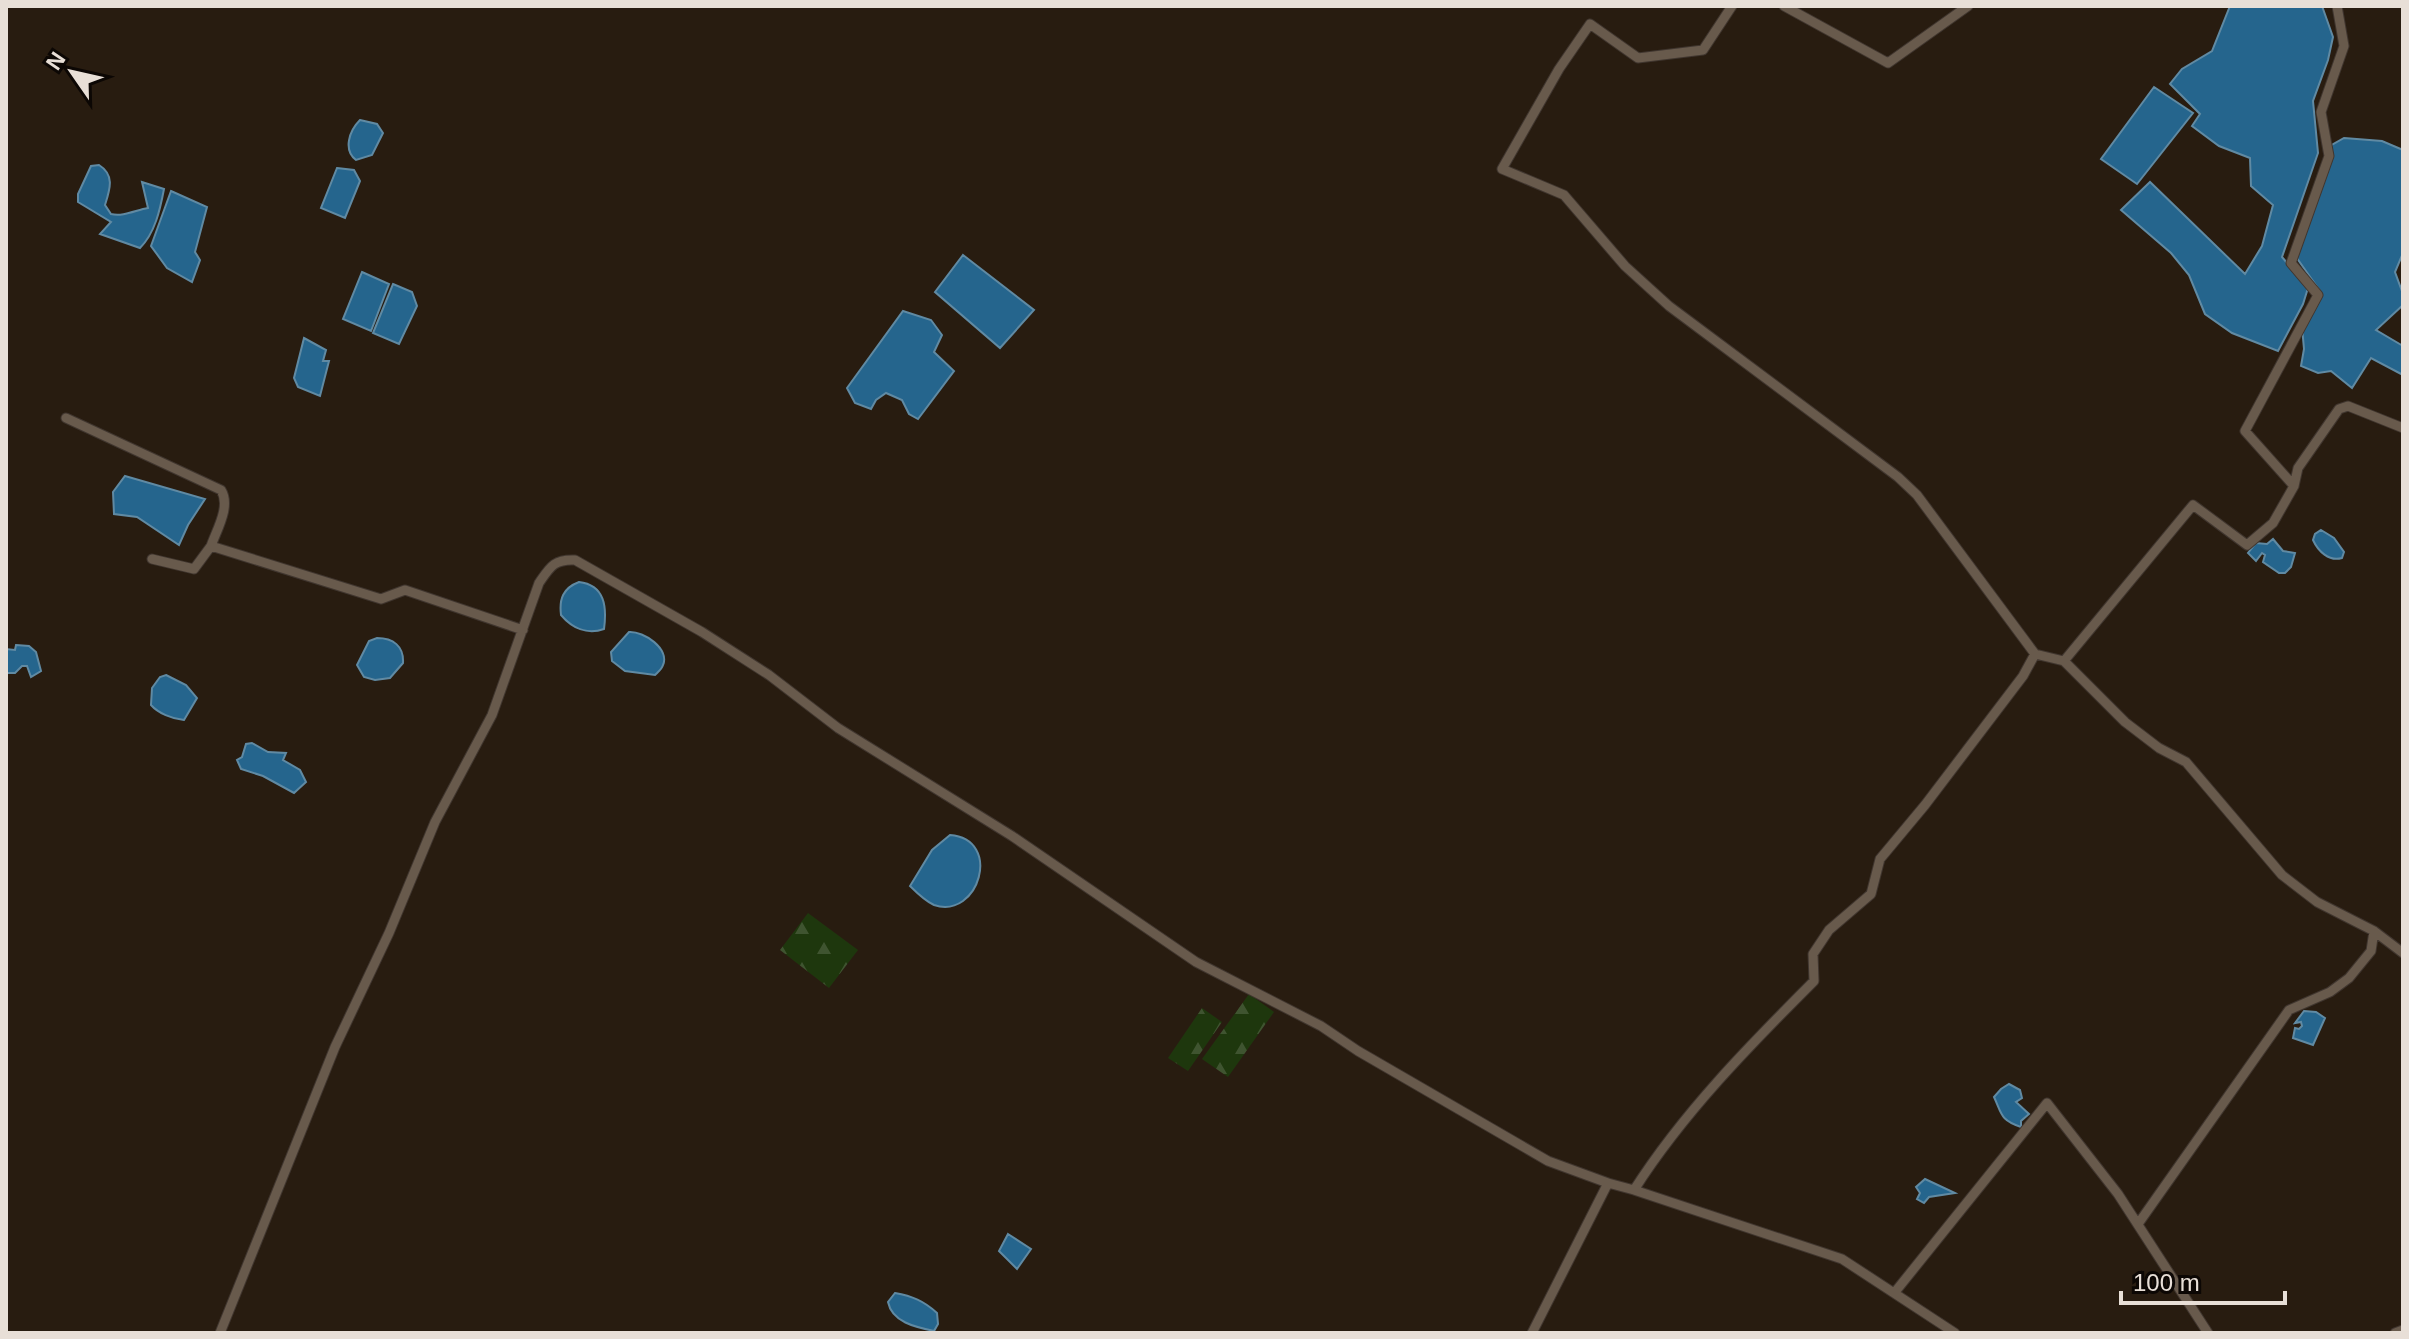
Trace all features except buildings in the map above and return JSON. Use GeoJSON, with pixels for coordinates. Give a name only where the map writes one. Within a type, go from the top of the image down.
{"type":"FeatureCollection","features":[{"type":"Feature","properties":{"kind":"street"},"geometry":{"type":"LineString","coordinates":[[1732,6],[1703,50],[1638,58],[1590,24],[1559,69],[1502,169],[1564,195],[1625,266],[1669,306],[1898,477],[1917,495],[2035,654],[2064,661],[2125,722],[2159,748],[2186,762],[2282,875],[2317,902],[2374,931],[2403,953]]}},
{"type":"Feature","properties":{"kind":"street"},"geometry":{"type":"LineString","coordinates":[[1784,6],[1888,63],[1968,6]]}},
{"type":"Feature","properties":{"kind":"street"},"geometry":{"type":"LineString","coordinates":[[2294,486],[2245,431],[2318,295],[2291,263],[2329,156],[2321,112],[2344,46],[2337,6]]}},
{"type":"Feature","properties":{"kind":"street"},"geometry":{"type":"LineString","coordinates":[[2064,661],[2193,505],[2247,545],[2273,523],[2294,486],[2298,468],[2339,409],[2348,406],[2403,428]]}},
{"type":"Feature","properties":{"kind":"street"},"geometry":{"type":"LineString","coordinates":[[66,418],[221,490],[225,495],[225,507],[211,546],[194,569],[152,559]]}},
{"type":"Feature","properties":{"kind":"street"},"geometry":{"type":"LineString","coordinates":[[211,546],[381,599],[405,590],[523,630]]}},
{"type":"Feature","properties":{"kind":"street"},"geometry":{"type":"LineString","coordinates":[[220,1333],[335,1047],[389,933],[435,822],[492,715],[539,583],[549,568],[562,559],[575,560],[702,632],[769,675],[838,728],[1012,836],[1196,962],[1321,1026],[1406,1080],[1548,1161],[1842,1259],[1955,1333]]}},
{"type":"Feature","properties":{"kind":"street"},"geometry":{"type":"LineString","coordinates":[[1634,1190],[1658,1152],[1814,981],[1813,954],[1829,930],[1871,894],[1880,859],[2023,676],[2035,654]]}},
{"type":"Feature","properties":{"kind":"street"},"geometry":{"type":"LineString","coordinates":[[2138,1224],[2289,1010],[2330,992],[2349,978],[2371,951],[2374,931]]}},
{"type":"Feature","properties":{"kind":"street"},"geometry":{"type":"LineString","coordinates":[[1895,1292],[2047,1103],[2118,1194],[2208,1333]]}},
{"type":"Feature","properties":{"kind":"street"},"geometry":{"type":"LineString","coordinates":[[1532,1333],[1608,1183]]}},
{"type":"Feature","properties":{"kind":"street"},"geometry":{"type":"LineString","coordinates":[[2395,1333],[2403,1330]]}},
{"type":"Feature","properties":{"kind":"green space"},"geometry":{"type":"Polygon","coordinates":[[[808,913],[858,950],[829,988],[780,950],[808,913]]]}},
{"type":"Feature","properties":{"kind":"green space"},"geometry":{"type":"Polygon","coordinates":[[[1249,994],[1274,1012],[1228,1077],[1202,1059],[1249,994]]]}},
{"type":"Feature","properties":{"kind":"green space"},"geometry":{"type":"Polygon","coordinates":[[[1202,1008],[1222,1022],[1188,1071],[1168,1058],[1202,1008]]]}},
{"type":"Feature","properties":{"kind":"water"},"geometry":{"type":"Polygon","coordinates":[[[2230,6],[2322,6],[2333,37],[2313,101],[2318,153],[2282,257],[2308,288],[2278,351],[2232,333],[2205,314],[2189,275],[2171,253],[2121,210],[2150,182],[2245,274],[2262,246],[2273,205],[2251,186],[2250,158],[2219,146],[2192,126],[2200,114],[2170,84],[2182,69],[2212,51],[2230,6]]]}},
{"type":"Feature","properties":{"kind":"water"},"geometry":{"type":"Polygon","coordinates":[[[2154,87],[2193,113],[2137,184],[2101,159],[2154,87]]]}},
{"type":"Feature","properties":{"kind":"water"},"geometry":{"type":"Polygon","coordinates":[[[360,120],[377,124],[383,133],[372,155],[356,160],[350,151],[349,140],[360,120]]]}},
{"type":"Feature","properties":{"kind":"water"},"geometry":{"type":"Polygon","coordinates":[[[2344,138],[2382,141],[2403,150],[2403,253],[2395,272],[2403,294],[2403,305],[2376,330],[2403,346],[2403,375],[2371,358],[2352,388],[2331,371],[2318,373],[2301,366],[2304,349],[2302,327],[2320,291],[2294,254],[2330,146],[2344,138]]]}},
{"type":"Feature","properties":{"kind":"water"},"geometry":{"type":"Polygon","coordinates":[[[99,165],[109,178],[110,188],[105,205],[111,214],[148,208],[142,182],[164,189],[153,228],[140,248],[100,234],[111,222],[78,202],[78,194],[91,166],[99,165]]]}},
{"type":"Feature","properties":{"kind":"water"},"geometry":{"type":"Polygon","coordinates":[[[337,168],[354,170],[360,181],[345,218],[321,208],[337,168]]]}},
{"type":"Feature","properties":{"kind":"water"},"geometry":{"type":"Polygon","coordinates":[[[171,191],[207,207],[195,252],[200,260],[192,282],[167,268],[151,246],[171,191]]]}},
{"type":"Feature","properties":{"kind":"water"},"geometry":{"type":"Polygon","coordinates":[[[963,255],[1034,310],[1000,348],[935,292],[963,255]]]}},
{"type":"Feature","properties":{"kind":"water"},"geometry":{"type":"Polygon","coordinates":[[[362,272],[389,284],[371,331],[343,319],[362,272]]]}},
{"type":"Feature","properties":{"kind":"water"},"geometry":{"type":"Polygon","coordinates":[[[393,284],[412,292],[417,306],[399,344],[373,333],[393,284]]]}},
{"type":"Feature","properties":{"kind":"water"},"geometry":{"type":"Polygon","coordinates":[[[903,311],[931,320],[942,335],[934,352],[954,371],[918,419],[909,414],[902,400],[886,393],[876,400],[871,409],[855,403],[847,388],[903,311]]]}},
{"type":"Feature","properties":{"kind":"water"},"geometry":{"type":"Polygon","coordinates":[[[304,338],[326,350],[323,361],[329,361],[320,396],[298,387],[294,378],[304,338]]]}},
{"type":"Feature","properties":{"kind":"water"},"geometry":{"type":"Polygon","coordinates":[[[125,476],[205,499],[179,545],[137,517],[114,514],[113,492],[125,476]]]}},
{"type":"Feature","properties":{"kind":"water"},"geometry":{"type":"Polygon","coordinates":[[[2321,530],[2334,538],[2344,552],[2342,558],[2328,557],[2318,548],[2313,540],[2321,530]]]}},
{"type":"Feature","properties":{"kind":"water"},"geometry":{"type":"Polygon","coordinates":[[[2273,539],[2283,551],[2295,553],[2291,567],[2285,573],[2279,573],[2263,562],[2265,555],[2262,553],[2256,561],[2248,553],[2256,543],[2267,544],[2273,539]]]}},
{"type":"Feature","properties":{"kind":"water"},"geometry":{"type":"Polygon","coordinates":[[[579,582],[599,592],[604,605],[604,629],[580,629],[561,615],[563,595],[569,587],[579,582]]]}},
{"type":"Feature","properties":{"kind":"water"},"geometry":{"type":"Polygon","coordinates":[[[629,632],[648,638],[663,653],[662,666],[655,675],[625,671],[612,661],[611,652],[629,632]]]}},
{"type":"Feature","properties":{"kind":"water"},"geometry":{"type":"Polygon","coordinates":[[[377,638],[393,641],[402,652],[403,663],[390,678],[375,680],[364,677],[357,665],[369,641],[377,638]]]}},
{"type":"Feature","properties":{"kind":"water"},"geometry":{"type":"Polygon","coordinates":[[[16,645],[29,646],[36,652],[41,671],[31,677],[27,666],[22,666],[15,673],[6,673],[6,649],[15,650],[16,645]]]}},
{"type":"Feature","properties":{"kind":"water"},"geometry":{"type":"Polygon","coordinates":[[[166,675],[186,685],[197,698],[184,720],[157,711],[151,705],[152,688],[160,677],[166,675]]]}},
{"type":"Feature","properties":{"kind":"water"},"geometry":{"type":"Polygon","coordinates":[[[252,743],[268,752],[286,753],[283,760],[300,770],[306,782],[294,793],[263,776],[241,769],[237,760],[242,757],[246,744],[252,743]]]}},
{"type":"Feature","properties":{"kind":"water"},"geometry":{"type":"Polygon","coordinates":[[[950,835],[966,840],[976,850],[980,863],[979,877],[963,901],[950,906],[934,905],[910,886],[932,850],[950,835]]]}},
{"type":"Feature","properties":{"kind":"water"},"geometry":{"type":"Polygon","coordinates":[[[2304,1011],[2316,1012],[2325,1018],[2313,1045],[2293,1038],[2295,1028],[2302,1026],[2301,1022],[2295,1023],[2304,1011]]]}},
{"type":"Feature","properties":{"kind":"water"},"geometry":{"type":"Polygon","coordinates":[[[2009,1084],[2020,1090],[2022,1098],[2016,1102],[2029,1114],[2021,1121],[2021,1127],[2005,1119],[1994,1097],[2009,1084]]]}},
{"type":"Feature","properties":{"kind":"water"},"geometry":{"type":"Polygon","coordinates":[[[1925,1179],[1955,1193],[1929,1197],[1924,1203],[1917,1199],[1920,1193],[1916,1187],[1925,1179]]]}},
{"type":"Feature","properties":{"kind":"water"},"geometry":{"type":"Polygon","coordinates":[[[1008,1234],[1031,1249],[1017,1269],[999,1251],[1008,1234]]]}},
{"type":"Feature","properties":{"kind":"water"},"geometry":{"type":"Polygon","coordinates":[[[895,1293],[918,1300],[937,1313],[938,1324],[934,1331],[899,1319],[888,1302],[895,1293]]]}}]}
